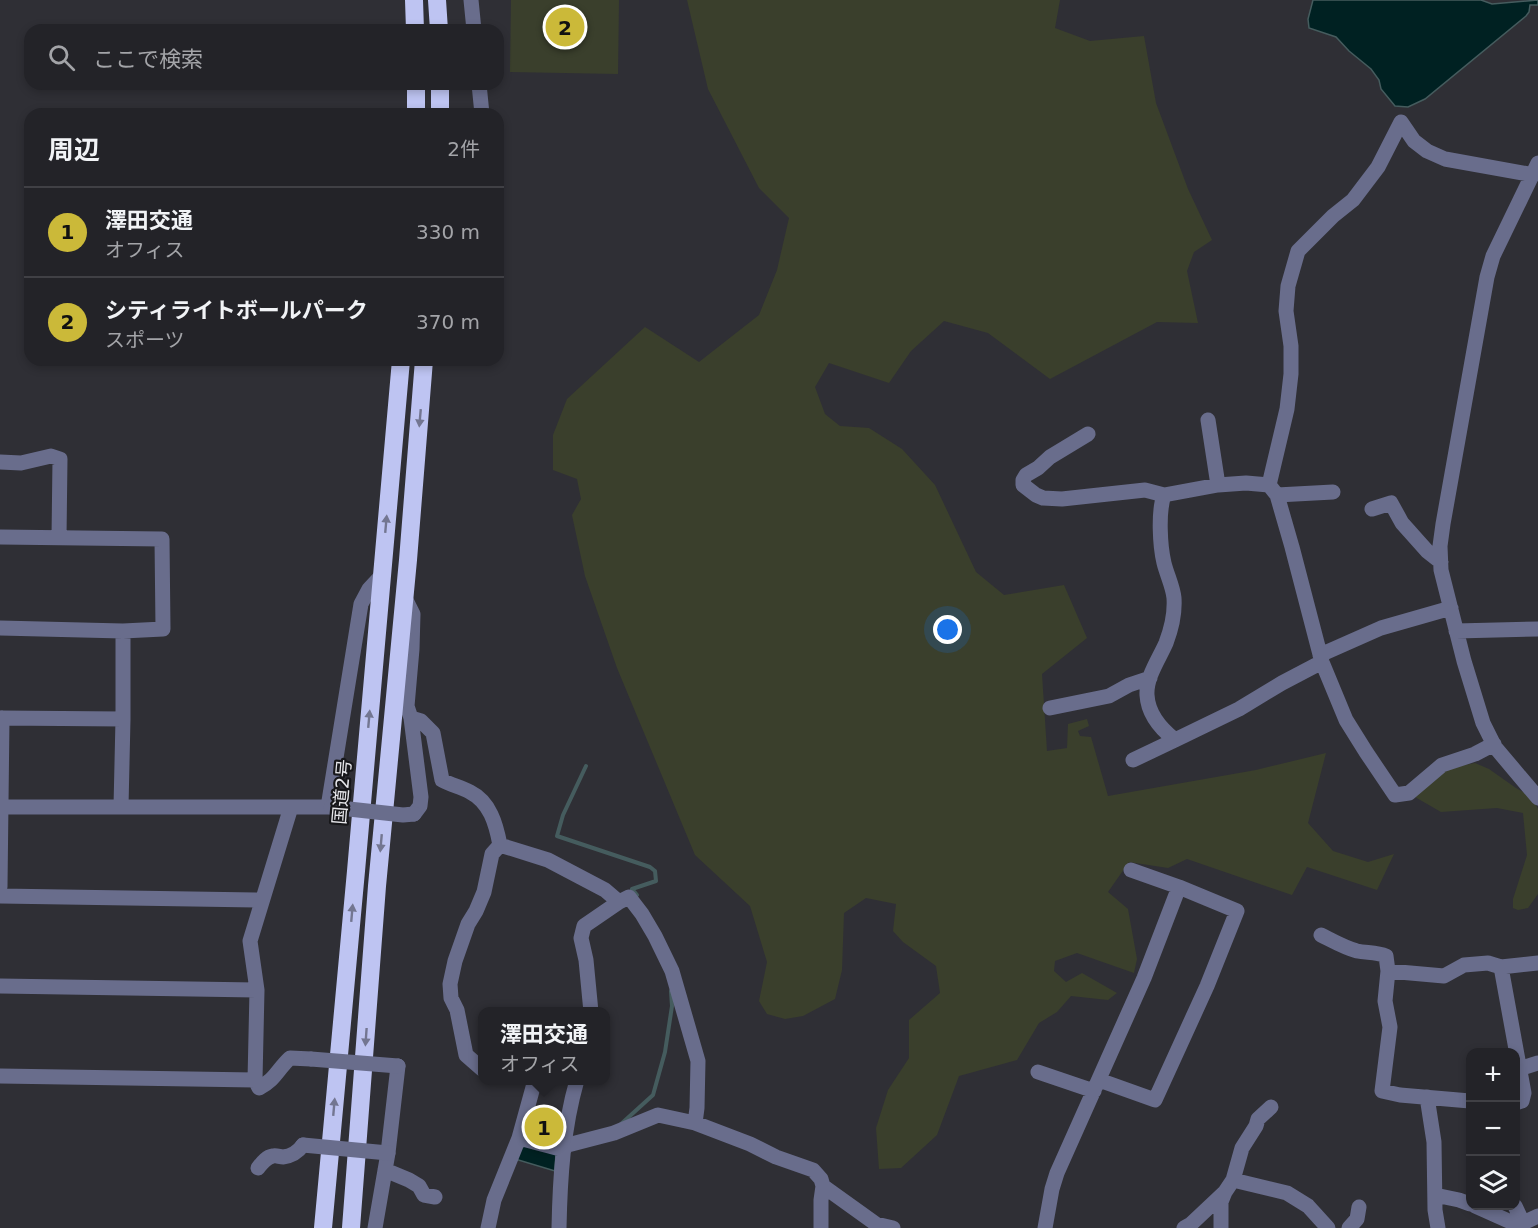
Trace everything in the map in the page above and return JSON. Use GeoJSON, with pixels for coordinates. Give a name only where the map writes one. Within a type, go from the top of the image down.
{"type":"FeatureCollection","features":[{"type":"Feature","properties":{"kind":"highway"},"geometry":{"type":"LineString","coordinates":[[414,0],[415,24]]}},
{"type":"Feature","properties":{"kind":"highway"},"geometry":{"type":"LineString","coordinates":[[437,0],[439,24]]}},
{"type":"Feature","properties":{"kind":"highway"},"geometry":{"type":"LineString","coordinates":[[416,90],[416,108]]}},
{"type":"Feature","properties":{"kind":"highway"},"geometry":{"type":"LineString","coordinates":[[440,90],[440,108]]}},
{"type":"Feature","properties":{"kind":"highway","name":"国道2号"},"geometry":{"type":"LineString","coordinates":[[323,1228],[400,366]]}},
{"type":"Feature","properties":{"kind":"highway"},"geometry":{"type":"LineString","coordinates":[[351,1228],[377,886],[423,366]]}},
{"type":"Feature","properties":{"kind":"street"},"geometry":{"type":"LineString","coordinates":[[471,0],[473,24]]}},
{"type":"Feature","properties":{"kind":"street"},"geometry":{"type":"LineString","coordinates":[[480,90],[481,108]]}},
{"type":"Feature","properties":{"kind":"street"},"geometry":{"type":"LineString","coordinates":[[1494,744],[1475,754],[1442,765],[1409,794],[1395,795],[1346,720],[1321,659],[1292,547],[1273,490],[1291,374],[1291,346],[1286,311],[1288,286],[1298,251],[1333,216],[1353,200],[1378,167],[1401,122],[1414,141],[1427,151],[1445,159],[1536,169],[1494,256],[1487,277],[1440,546],[1441,570],[1464,661],[1483,723],[1494,744],[1538,798]]}},
{"type":"Feature","properties":{"kind":"street"},"geometry":{"type":"LineString","coordinates":[[1208,420],[1218,485]]}},
{"type":"Feature","properties":{"kind":"street"},"geometry":{"type":"LineString","coordinates":[[1088,434],[1026,475],[1023,485],[1043,498],[1062,499],[1145,490],[1164,495],[1218,485],[1246,483],[1273,490],[1333,492]]}},
{"type":"Feature","properties":{"kind":"street"},"geometry":{"type":"LineString","coordinates":[[0,462],[21,463],[51,456],[60,459],[59,538]]}},
{"type":"Feature","properties":{"kind":"street"},"geometry":{"type":"LineString","coordinates":[[1164,495],[1161,502],[1163,560],[1174,598],[1173,618],[1167,641],[1150,678],[1147,694],[1152,715],[1163,730],[1175,740]]}},
{"type":"Feature","properties":{"kind":"street"},"geometry":{"type":"LineString","coordinates":[[1372,509],[1391,503],[1402,523],[1427,551],[1441,562]]}},
{"type":"Feature","properties":{"kind":"street"},"geometry":{"type":"LineString","coordinates":[[0,537],[162,539],[163,629],[123,631],[0,628]]}},
{"type":"Feature","properties":{"kind":"street"},"geometry":{"type":"LineString","coordinates":[[330,807],[361,604],[382,575]]}},
{"type":"Feature","properties":{"kind":"street"},"geometry":{"type":"LineString","coordinates":[[0,807],[330,807],[403,815],[414,814],[420,806],[421,797],[411,718],[407,706],[413,614],[404,596]]}},
{"type":"Feature","properties":{"kind":"street"},"geometry":{"type":"LineString","coordinates":[[1133,760],[1239,709],[1321,659],[1381,628],[1451,608]]}},
{"type":"Feature","properties":{"kind":"street"},"geometry":{"type":"LineString","coordinates":[[1456,631],[1538,629]]}},
{"type":"Feature","properties":{"kind":"street"},"geometry":{"type":"LineString","coordinates":[[121,807],[123,631]]}},
{"type":"Feature","properties":{"kind":"street"},"geometry":{"type":"LineString","coordinates":[[1050,708],[1109,696],[1129,685],[1150,678]]}},
{"type":"Feature","properties":{"kind":"street"},"geometry":{"type":"LineString","coordinates":[[0,887],[1,718],[123,719]]}},
{"type":"Feature","properties":{"kind":"street"},"geometry":{"type":"LineString","coordinates":[[411,718],[421,721],[433,733],[442,780],[469,791],[486,804],[500,845]]}},
{"type":"Feature","properties":{"kind":"street"},"geometry":{"type":"LineString","coordinates":[[291,807],[250,941],[257,990],[255,1080],[259,1088],[275,1078],[281,1066],[290,1058],[398,1066],[388,1153],[375,1228]]}},
{"type":"Feature","properties":{"kind":"street"},"geometry":{"type":"LineString","coordinates":[[500,845],[548,860],[605,890],[619,902]]}},
{"type":"Feature","properties":{"kind":"street"},"geometry":{"type":"LineString","coordinates":[[478,1065],[466,1055],[457,1010],[451,998],[450,984],[455,961],[468,924],[484,892],[492,854],[500,845]]}},
{"type":"Feature","properties":{"kind":"street"},"geometry":{"type":"LineString","coordinates":[[1038,1072],[1155,1100],[1208,986],[1237,911],[1131,870]]}},
{"type":"Feature","properties":{"kind":"street"},"geometry":{"type":"LineString","coordinates":[[1045,1228],[1052,1189],[1058,1173],[1144,978],[1179,887]]}},
{"type":"Feature","properties":{"kind":"street"},"geometry":{"type":"LineString","coordinates":[[0,896],[261,900]]}},
{"type":"Feature","properties":{"kind":"street"},"geometry":{"type":"LineString","coordinates":[[591,1007],[586,960],[581,938],[584,926],[629,897],[655,936],[672,971],[698,1061],[696,1123]]}},
{"type":"Feature","properties":{"kind":"street"},"geometry":{"type":"LineString","coordinates":[[1321,935],[1357,951],[1386,956],[1388,971],[1386,1001],[1390,1027],[1382,1091],[1400,1095],[1466,1101]]}},
{"type":"Feature","properties":{"kind":"street"},"geometry":{"type":"LineString","coordinates":[[1388,971],[1444,976],[1464,965],[1488,963],[1501,968],[1538,963]]}},
{"type":"Feature","properties":{"kind":"street"},"geometry":{"type":"LineString","coordinates":[[1501,968],[1516,1048]]}},
{"type":"Feature","properties":{"kind":"street"},"geometry":{"type":"LineString","coordinates":[[0,986],[257,990]]}},
{"type":"Feature","properties":{"kind":"street"},"geometry":{"type":"LineString","coordinates":[[1520,1102],[1524,1093],[1520,1069],[1538,1063]]}},
{"type":"Feature","properties":{"kind":"street"},"geometry":{"type":"LineString","coordinates":[[0,1076],[255,1080]]}},
{"type":"Feature","properties":{"kind":"street"},"geometry":{"type":"LineString","coordinates":[[488,1228],[494,1200],[519,1138],[534,1085]]}},
{"type":"Feature","properties":{"kind":"street"},"geometry":{"type":"LineString","coordinates":[[559,1228],[560,1179],[569,1107],[576,1085]]}},
{"type":"Feature","properties":{"kind":"street"},"geometry":{"type":"LineString","coordinates":[[1426,1097],[1434,1142],[1435,1210],[1438,1228]]}},
{"type":"Feature","properties":{"kind":"street"},"geometry":{"type":"LineString","coordinates":[[1221,1228],[1221,1202],[1242,1148],[1258,1119],[1271,1107]]}},
{"type":"Feature","properties":{"kind":"street"},"geometry":{"type":"LineString","coordinates":[[519,1138],[564,1150],[658,1115],[696,1123],[813,1170],[821,1179],[823,1186],[821,1228]]}},
{"type":"Feature","properties":{"kind":"street"},"geometry":{"type":"LineString","coordinates":[[258,1168],[266,1159],[273,1156],[293,1155],[303,1144],[388,1153]]}},
{"type":"Feature","properties":{"kind":"street"},"geometry":{"type":"LineString","coordinates":[[385,1170],[420,1186],[424,1195],[435,1197]]}},
{"type":"Feature","properties":{"kind":"street"},"geometry":{"type":"LineString","coordinates":[[823,1186],[876,1224],[893,1228]]}},
{"type":"Feature","properties":{"kind":"street"},"geometry":{"type":"LineString","coordinates":[[1184,1228],[1191,1224],[1229,1186]]}},
{"type":"Feature","properties":{"kind":"street"},"geometry":{"type":"LineString","coordinates":[[1229,1186],[1287,1193],[1308,1206],[1328,1228]]}},
{"type":"Feature","properties":{"kind":"street"},"geometry":{"type":"LineString","coordinates":[[1435,1195],[1466,1203]]}},
{"type":"Feature","properties":{"kind":"street"},"geometry":{"type":"LineString","coordinates":[[1349,1228],[1357,1219],[1359,1207]]}},
{"type":"Feature","properties":{"kind":"street"},"geometry":{"type":"LineString","coordinates":[[1484,1210],[1520,1226]]}},
{"type":"Feature","properties":{"kind":"street"},"geometry":{"type":"LineString","coordinates":[[1516,1210],[1520,1226]]}},
{"type":"Feature","properties":{"kind":"street"},"geometry":{"type":"LineString","coordinates":[[1520,1226],[1538,1216]]}},
{"type":"Feature","properties":{"kind":"shaded area"},"geometry":{"type":"Polygon","coordinates":[[[511,0],[619,0],[618,74],[510,72],[511,0]]]}},
{"type":"Feature","properties":{"kind":"shaded area"},"geometry":{"type":"Polygon","coordinates":[[[687,0],[1060,0],[1055,28],[1090,41],[1144,36],[1156,103],[1188,189],[1212,240],[1194,252],[1187,271],[1198,323],[1157,322],[1050,379],[988,333],[944,321],[911,351],[889,383],[829,363],[815,387],[825,414],[840,426],[869,428],[902,449],[935,485],[976,572],[1004,595],[1064,585],[1087,638],[1042,674],[1047,751],[1067,748],[1068,724],[1087,719],[1089,726],[1078,731],[1080,736],[1091,737],[1108,796],[1256,770],[1326,753],[1308,823],[1333,851],[1368,862],[1394,854],[1377,890],[1307,867],[1292,895],[1187,859],[1168,868],[1129,862],[1108,892],[1128,909],[1137,959],[1134,973],[1077,953],[1055,961],[1054,971],[1066,982],[1082,973],[1117,993],[1108,1000],[1071,996],[1057,1012],[1039,1023],[1017,1060],[959,1076],[937,1135],[901,1168],[879,1169],[876,1128],[888,1090],[909,1058],[909,1020],[940,993],[936,966],[903,942],[893,931],[896,904],[866,898],[844,913],[842,970],[835,999],[803,1016],[785,1019],[767,1014],[759,1001],[767,962],[750,906],[695,855],[617,668],[585,576],[572,515],[581,499],[577,479],[553,470],[553,435],[567,399],[645,327],[699,362],[759,315],[777,270],[789,218],[759,188],[708,89],[687,0]]]}},
{"type":"Feature","properties":{"kind":"shaded area"},"geometry":{"type":"Polygon","coordinates":[[[1313,0],[1481,0],[1492,4],[1538,0],[1538,5],[1530,5],[1526,16],[1425,99],[1408,107],[1395,106],[1381,89],[1379,80],[1371,69],[1336,37],[1309,28],[1308,19],[1313,0]]]}},
{"type":"Feature","properties":{"kind":"shaded area"},"geometry":{"type":"Polygon","coordinates":[[[1475,763],[1489,769],[1532,797],[1538,809],[1538,894],[1528,908],[1518,910],[1513,908],[1513,899],[1527,855],[1523,813],[1497,808],[1441,812],[1415,797],[1445,769],[1475,763]]]}},
{"type":"Feature","properties":{"kind":"shaded area"},"geometry":{"type":"Polygon","coordinates":[[[526,1145],[556,1153],[555,1171],[515,1159],[517,1150],[526,1145]]]}},
{"type":"Feature","properties":{"kind":"waterway"},"geometry":{"type":"LineString","coordinates":[[586,766],[563,815],[557,836],[650,867],[655,871],[656,881],[632,889],[637,895]]}},
{"type":"Feature","properties":{"kind":"waterway"},"geometry":{"type":"LineString","coordinates":[[621,1124],[653,1095],[665,1052],[672,1006],[671,991]]}},
{"type":"Feature","properties":{"kind":"place","name":"シティライトボールパーク"},"geometry":{"type":"Point","coordinates":[565,27]}},
{"type":"Feature","properties":{"kind":"place","name":"澤田交通"},"geometry":{"type":"Point","coordinates":[544,1127]}}]}
